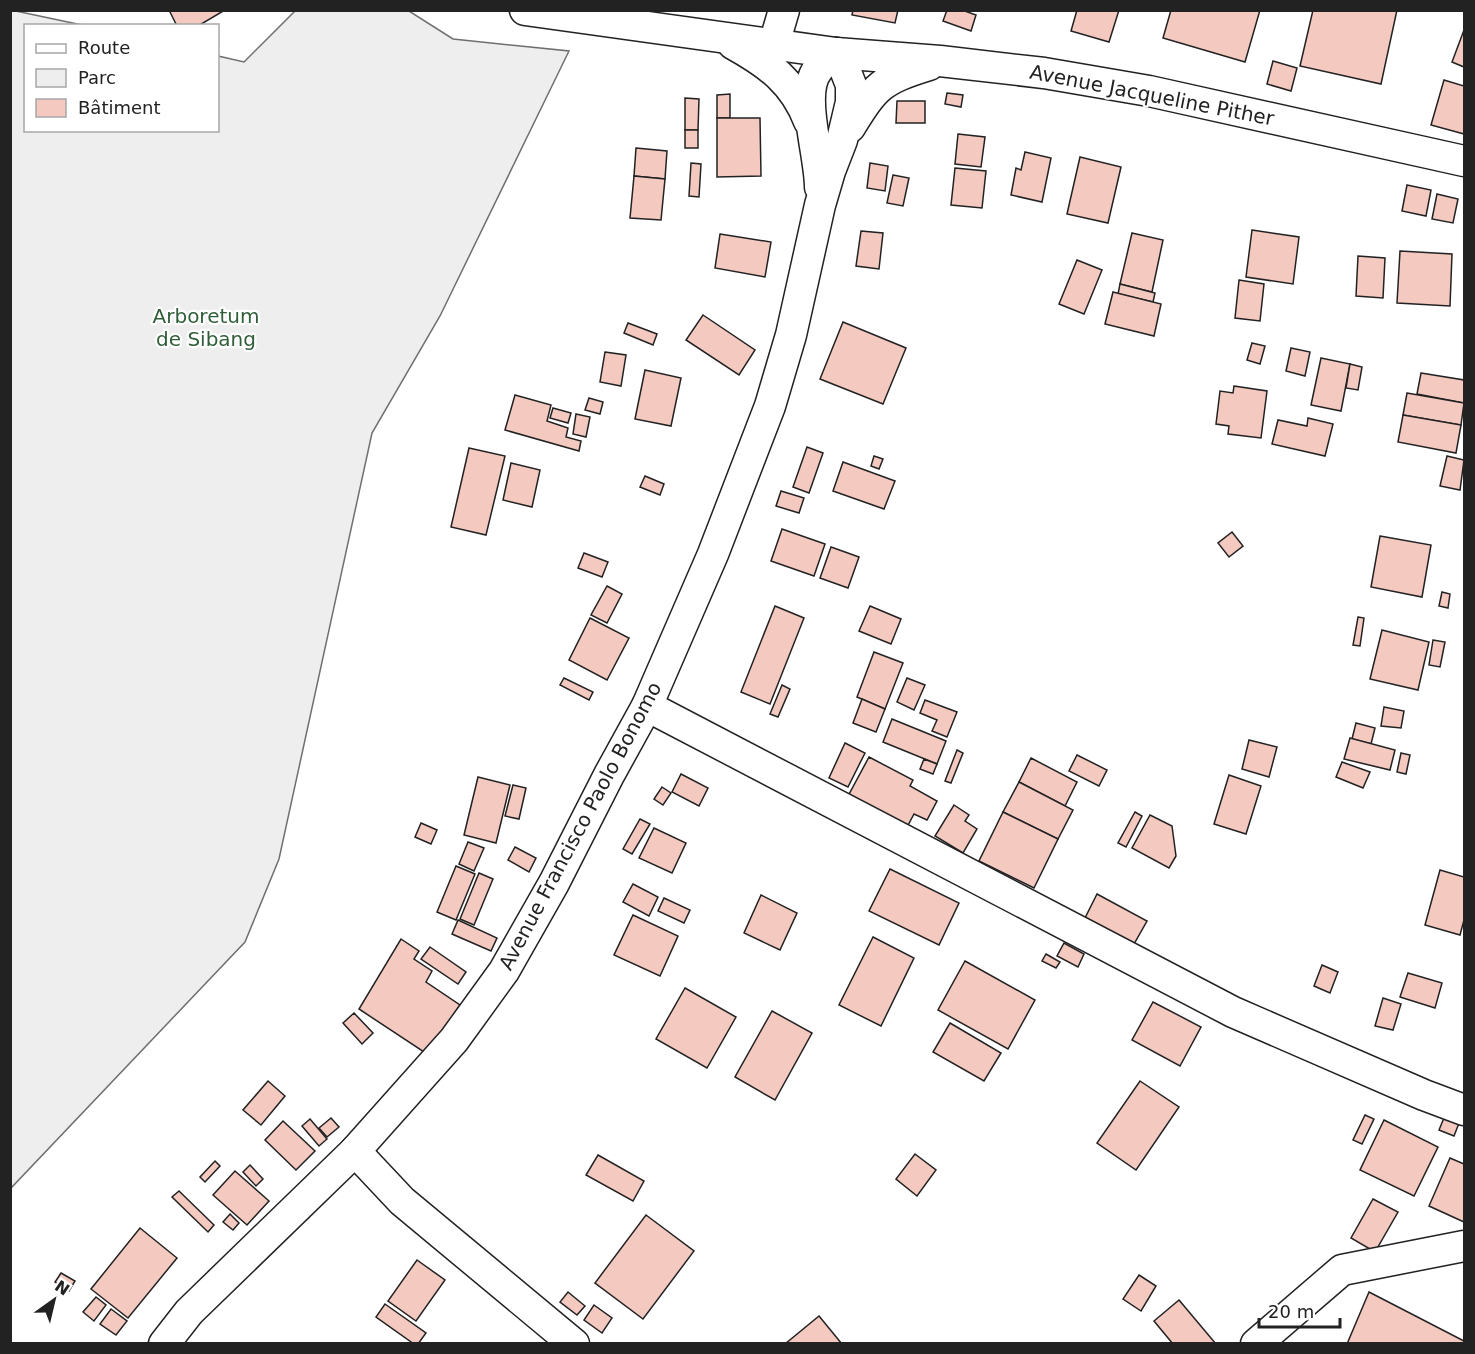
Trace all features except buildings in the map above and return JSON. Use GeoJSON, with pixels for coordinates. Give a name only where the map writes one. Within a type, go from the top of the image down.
{"type":"FeatureCollection","features":[{"type":"Feature","properties":{"kind":"street","name":"Avenue Jacqueline Pither"},"geometry":{"type":"LineString","coordinates":[[525,10],[836,53],[940,61],[1044,73],[1149,91],[1464,161]]}},
{"type":"Feature","properties":{"kind":"street"},"geometry":{"type":"LineString","coordinates":[[774,44],[784,10]]}},
{"type":"Feature","properties":{"kind":"street"},"geometry":{"type":"LineString","coordinates":[[723,38],[766,64],[785,80],[828,138]]}},
{"type":"Feature","properties":{"kind":"street"},"geometry":{"type":"LineString","coordinates":[[836,53],[850,85],[852,102],[828,138],[810,89],[814,75],[823,62],[836,53]]}},
{"type":"Feature","properties":{"kind":"street"},"geometry":{"type":"LineString","coordinates":[[828,138],[886,81],[901,73],[940,61]]}},
{"type":"Feature","properties":{"kind":"street","name":"Avenue Francisco Paolo Bonomo"},"geometry":{"type":"LineString","coordinates":[[165,1344],[189,1312],[355,1151],[454,1040],[504,972],[554,884],[646,706],[713,554],[770,406],[791,335],[820,205],[830,171],[828,138]]}},
{"type":"Feature","properties":{"kind":"street"},"geometry":{"type":"LineString","coordinates":[[646,706],[1233,1011],[1424,1095],[1464,1110]]}},
{"type":"Feature","properties":{"kind":"street"},"geometry":{"type":"LineString","coordinates":[[355,1151],[402,1201],[574,1344]]}},
{"type":"Feature","properties":{"kind":"street"},"geometry":{"type":"LineString","coordinates":[[1256,1344],[1342,1270],[1464,1246]]}},
{"type":"Feature","properties":{"kind":"green space","name":"Arboretum de Sibang"},"geometry":{"type":"Polygon","coordinates":[[[11,10],[77,24],[24,24],[24,132],[219,132],[219,56],[244,62],[295,11],[409,11],[453,39],[569,51],[440,316],[372,433],[279,859],[245,942],[11,1188],[11,10]]]}}]}
